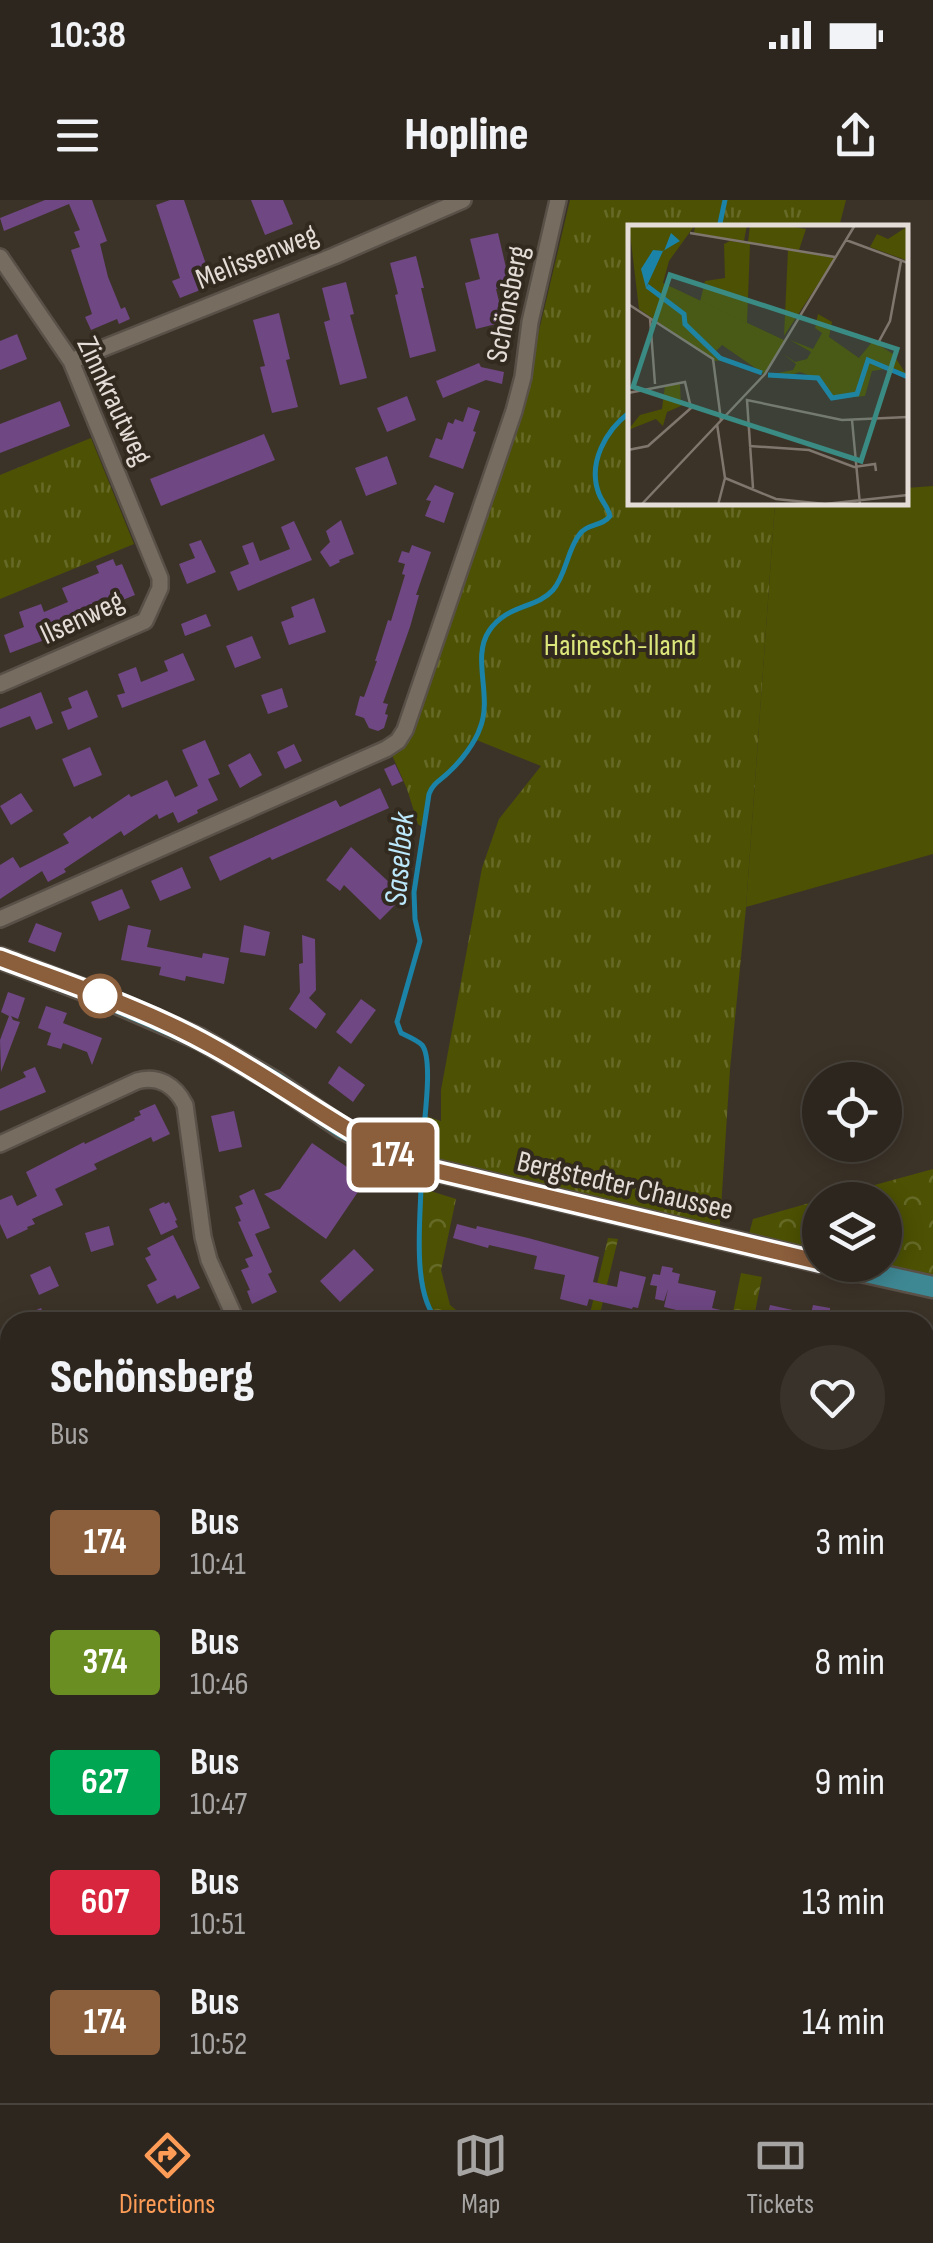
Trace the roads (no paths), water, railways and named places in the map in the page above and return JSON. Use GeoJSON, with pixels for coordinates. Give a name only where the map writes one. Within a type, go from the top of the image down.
{"type":"FeatureCollection","features":[{"type":"Feature","properties":{"kind":"main road","name":"Bergstedter Chaussee"},"geometry":{"type":"LineString","coordinates":[[0,958],[200,1039],[275,1082],[353,1134],[416,1166],[802,1258]]}},
{"type":"Feature","properties":{"kind":"main road"},"geometry":{"type":"LineString","coordinates":[[902,1281],[933,1288]]}},
{"type":"Feature","properties":{"kind":"street","name":"Melissenweg"},"geometry":{"type":"LineString","coordinates":[[71,361],[334,256],[462,200]]}},
{"type":"Feature","properties":{"kind":"street","name":"Schönsberg"},"geometry":{"type":"LineString","coordinates":[[0,920],[386,749],[402,736],[514,411],[558,200]]}},
{"type":"Feature","properties":{"kind":"street","name":"Zinnkrautweg"},"geometry":{"type":"LineString","coordinates":[[0,257],[71,361],[160,578]]}},
{"type":"Feature","properties":{"kind":"street","name":"Ilsenweg"},"geometry":{"type":"LineString","coordinates":[[0,684],[145,621],[160,588],[160,578]]}},
{"type":"Feature","properties":{"kind":"street"},"geometry":{"type":"LineString","coordinates":[[0,1144],[137,1081],[154,1078],[173,1088],[184,1105],[208,1260],[232,1312]]}},
{"type":"Feature","properties":{"kind":"waterway","name":"Saselbek"},"geometry":{"type":"LineString","coordinates":[[720,225],[725,200]]}},
{"type":"Feature","properties":{"kind":"waterway","name":"Saselbek"},"geometry":{"type":"LineString","coordinates":[[422,1149],[428,1079],[425,1053],[420,1043],[401,1033],[397,1022],[420,941],[414,892],[429,794],[463,757],[480,728],[484,703],[482,653],[489,631],[504,616],[553,590],[579,535],[610,516],[596,482],[597,459],[606,438],[628,414]]}},
{"type":"Feature","properties":{"kind":"waterway","name":"Saselbek"},"geometry":{"type":"LineString","coordinates":[[421,1188],[421,1278],[432,1312]]}},
{"type":"Feature","properties":{"kind":"park label","name":"Hainesch-Iland"},"geometry":{"type":"Point","coordinates":[620,646]}}]}
